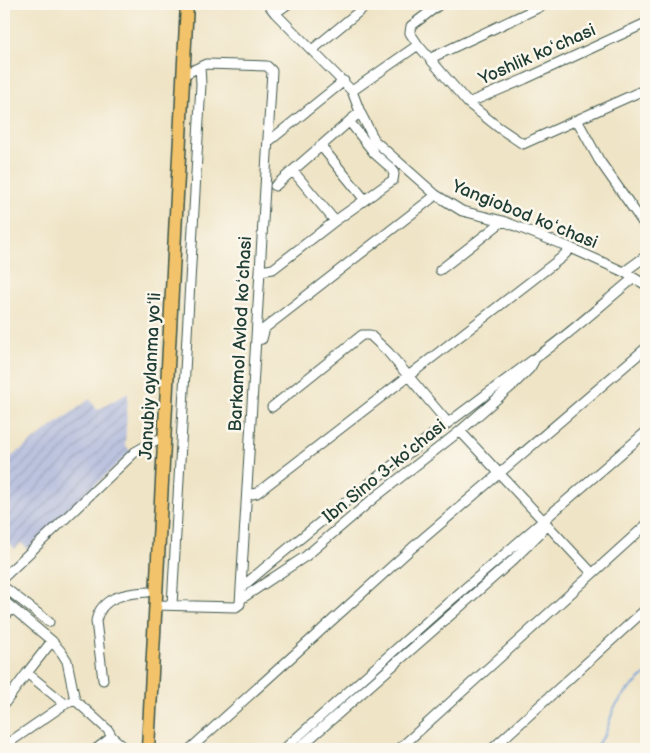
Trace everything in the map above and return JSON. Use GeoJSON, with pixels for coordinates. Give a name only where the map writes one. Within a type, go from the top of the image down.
{"type":"FeatureCollection","features":[{"type":"Feature","properties":{"kind":"highway","name":"Janubiy aylanma yoʻli"},"geometry":{"type":"LineString","coordinates":[[140,749],[179,4]]}},
{"type":"Feature","properties":{"kind":"highway","name":"Janubiy aylanma yoʻli"},"geometry":{"type":"LineString","coordinates":[[148,749],[187,4]]}},
{"type":"Feature","properties":{"kind":"street","name":"Yangiobod koʻchasi"},"geometry":{"type":"LineString","coordinates":[[268,4],[352,91],[360,112],[376,141],[436,195],[462,211],[503,221],[571,248],[624,272],[646,285]]}},
{"type":"Feature","properties":{"kind":"street"},"geometry":{"type":"LineString","coordinates":[[275,13],[288,4]]}},
{"type":"Feature","properties":{"kind":"street"},"geometry":{"type":"LineString","coordinates":[[312,50],[368,4]]}},
{"type":"Feature","properties":{"kind":"street"},"geometry":{"type":"LineString","coordinates":[[352,91],[418,45],[410,33],[411,26],[440,4]]}},
{"type":"Feature","properties":{"kind":"street"},"geometry":{"type":"LineString","coordinates":[[431,58],[546,4]]}},
{"type":"Feature","properties":{"kind":"street","name":"Yoshlik koʻchasi"},"geometry":{"type":"LineString","coordinates":[[468,103],[646,23]]}},
{"type":"Feature","properties":{"kind":"street","name":"Yoshlik koʻchasi"},"geometry":{"type":"LineString","coordinates":[[418,45],[468,103],[522,144],[646,89]]}},
{"type":"Feature","properties":{"kind":"street","name":"Barkamol Avlod koʻchasi"},"geometry":{"type":"LineString","coordinates":[[183,75],[206,64],[267,66],[272,71],[241,599]]}},
{"type":"Feature","properties":{"kind":"street"},"geometry":{"type":"LineString","coordinates":[[172,605],[201,84],[200,67]]}},
{"type":"Feature","properties":{"kind":"street"},"geometry":{"type":"LineString","coordinates":[[268,142],[344,81]]}},
{"type":"Feature","properties":{"kind":"street"},"geometry":{"type":"LineString","coordinates":[[275,186],[360,112]]}},
{"type":"Feature","properties":{"kind":"street"},"geometry":{"type":"LineString","coordinates":[[577,120],[599,160],[646,227]]}},
{"type":"Feature","properties":{"kind":"street"},"geometry":{"type":"LineString","coordinates":[[260,271],[272,269],[393,180],[394,174],[392,169],[375,154],[349,121]]}},
{"type":"Feature","properties":{"kind":"street"},"geometry":{"type":"LineString","coordinates":[[321,146],[365,200]]}},
{"type":"Feature","properties":{"kind":"street"},"geometry":{"type":"LineString","coordinates":[[293,171],[335,221]]}},
{"type":"Feature","properties":{"kind":"street"},"geometry":{"type":"LineString","coordinates":[[256,340],[262,338],[264,328],[436,195]]}},
{"type":"Feature","properties":{"kind":"street"},"geometry":{"type":"LineString","coordinates":[[440,270],[503,221]]}},
{"type":"Feature","properties":{"kind":"street"},"geometry":{"type":"LineString","coordinates":[[174,235],[193,236]]}},
{"type":"Feature","properties":{"kind":"street"},"geometry":{"type":"LineString","coordinates":[[247,495],[257,493],[561,258],[571,248]]}},
{"type":"Feature","properties":{"kind":"street"},"geometry":{"type":"LineString","coordinates":[[624,272],[646,256]]}},
{"type":"Feature","properties":{"kind":"street","name":"Ibn Sino 3-koʼchasi"},"geometry":{"type":"LineString","coordinates":[[242,587],[283,552],[448,423],[537,357],[634,278]]}},
{"type":"Feature","properties":{"kind":"street","name":"Ibn Sino 3-koʼchasi"},"geometry":{"type":"LineString","coordinates":[[272,407],[362,335],[370,335],[409,375],[448,423]]}},
{"type":"Feature","properties":{"kind":"street"},"geometry":{"type":"LineString","coordinates":[[190,749],[412,548],[646,348]]}},
{"type":"Feature","properties":{"kind":"street","name":"Ibn Sino 3-koʼchasi"},"geometry":{"type":"LineString","coordinates":[[241,599],[306,556],[374,498],[460,431],[514,384],[530,368],[537,357]]}},
{"type":"Feature","properties":{"kind":"street"},"geometry":{"type":"LineString","coordinates":[[460,431],[592,573]]}},
{"type":"Feature","properties":{"kind":"street"},"geometry":{"type":"LineString","coordinates":[[284,749],[442,608],[545,523],[646,432]]}},
{"type":"Feature","properties":{"kind":"street"},"geometry":{"type":"LineString","coordinates":[[4,577],[135,452],[156,440]]}},
{"type":"Feature","properties":{"kind":"street"},"geometry":{"type":"LineString","coordinates":[[298,749],[512,561],[545,523]]}},
{"type":"Feature","properties":{"kind":"street"},"geometry":{"type":"LineString","coordinates":[[399,749],[646,524]]}},
{"type":"Feature","properties":{"kind":"street"},"geometry":{"type":"LineString","coordinates":[[4,587],[49,622]]}},
{"type":"Feature","properties":{"kind":"street"},"geometry":{"type":"LineString","coordinates":[[103,680],[96,621],[98,614],[101,609],[120,595],[148,592]]}},
{"type":"Feature","properties":{"kind":"street"},"geometry":{"type":"LineString","coordinates":[[155,605],[236,607],[240,604],[241,599]]}},
{"type":"Feature","properties":{"kind":"street"},"geometry":{"type":"LineString","coordinates":[[4,601],[52,641],[62,652],[67,661],[75,700],[126,749]]}},
{"type":"Feature","properties":{"kind":"street"},"geometry":{"type":"LineString","coordinates":[[4,618],[12,608]]}},
{"type":"Feature","properties":{"kind":"street"},"geometry":{"type":"LineString","coordinates":[[492,749],[646,610]]}},
{"type":"Feature","properties":{"kind":"street"},"geometry":{"type":"LineString","coordinates":[[4,704],[52,641]]}},
{"type":"Feature","properties":{"kind":"street"},"geometry":{"type":"LineString","coordinates":[[28,673],[65,704]]}},
{"type":"Feature","properties":{"kind":"street"},"geometry":{"type":"LineString","coordinates":[[4,746],[65,704],[75,700]]}},
{"type":"Feature","properties":{"kind":"street"},"geometry":{"type":"LineString","coordinates":[[96,749],[112,737]]}},
{"type":"Feature","properties":{"kind":"shaded area"},"geometry":{"type":"Polygon","coordinates":[[[128,393],[125,445],[131,451],[28,549],[21,543],[15,549],[4,537],[4,462],[90,399],[97,410],[128,393]]]}},
{"type":"Feature","properties":{"kind":"waterway"},"geometry":{"type":"LineString","coordinates":[[593,749],[605,735],[614,708],[627,691],[646,674]]}}]}
